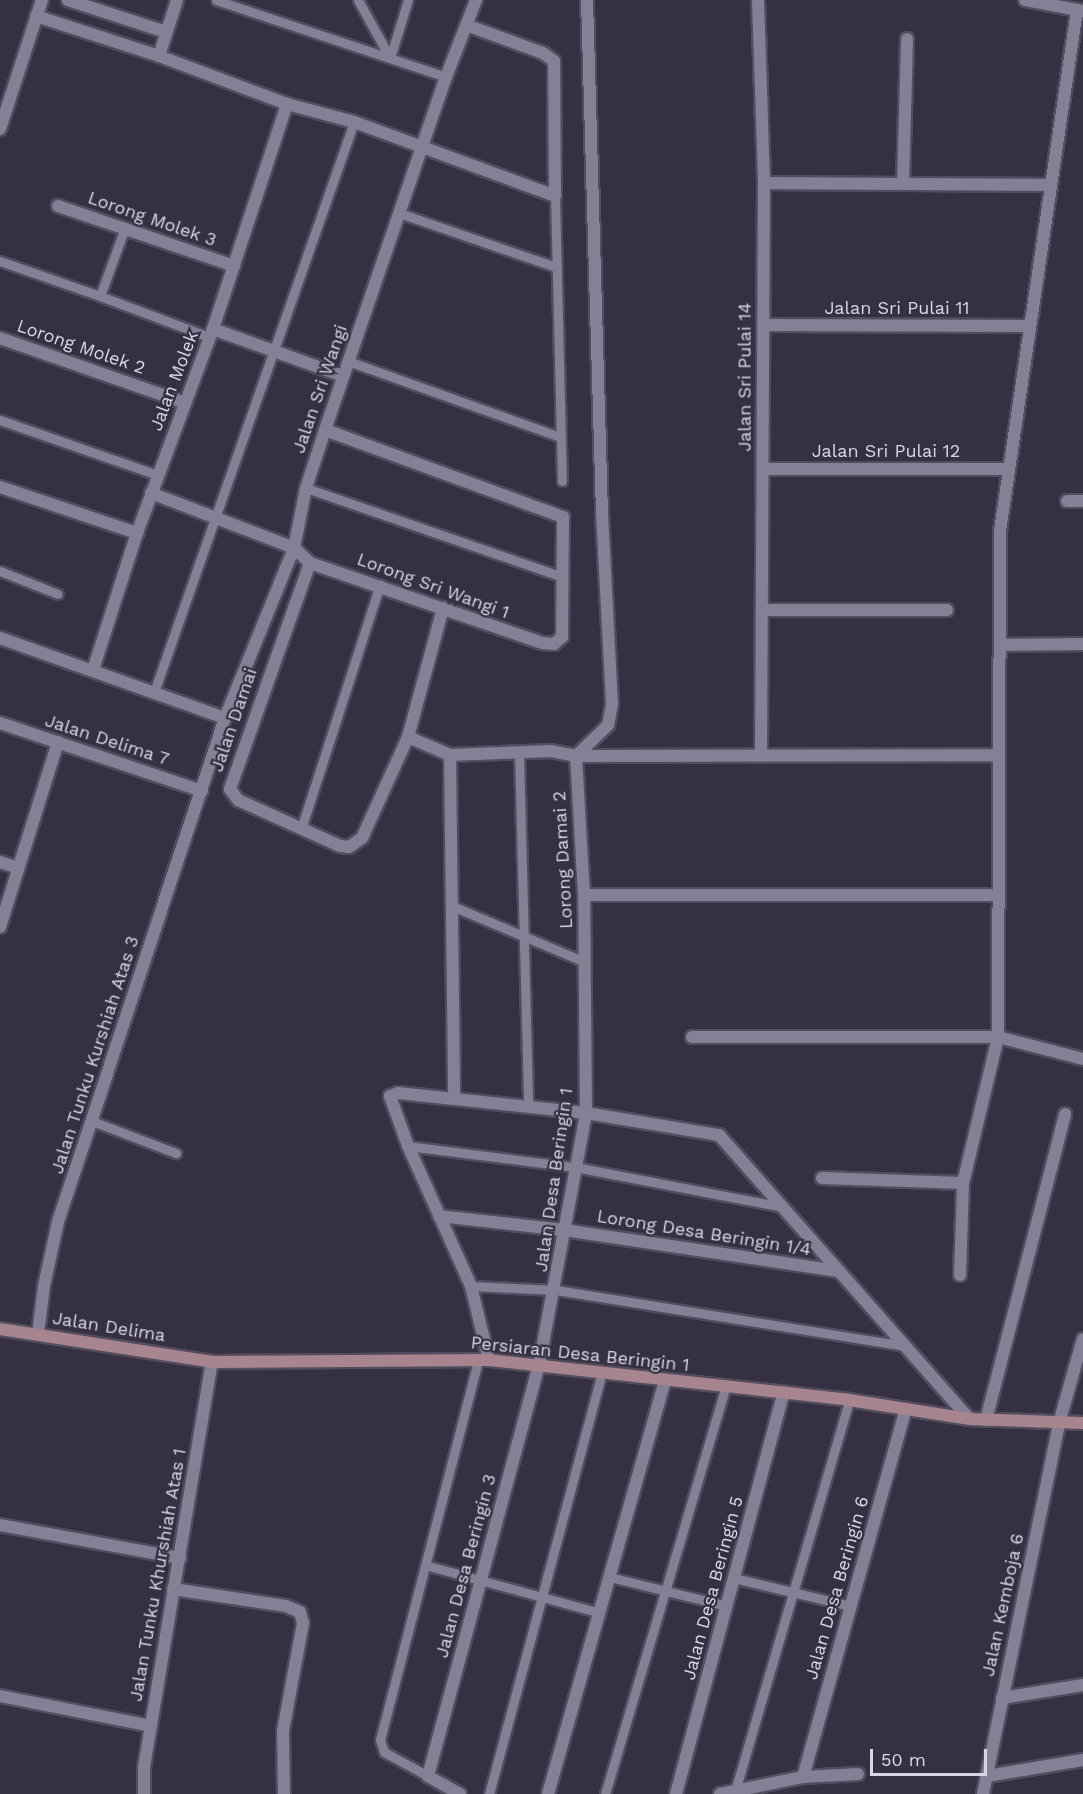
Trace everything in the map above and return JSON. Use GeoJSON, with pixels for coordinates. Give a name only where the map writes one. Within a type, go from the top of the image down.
{"type":"FeatureCollection","features":[{"type":"Feature","properties":{"kind":"main road","name":"Jalan Delima"},"geometry":{"type":"LineString","coordinates":[[0,1329],[212,1362]]}},
{"type":"Feature","properties":{"kind":"main road","name":"Persiaran Desa Beringin 1"},"geometry":{"type":"LineString","coordinates":[[212,1362],[484,1360],[784,1392],[969,1419],[1083,1423]]}},
{"type":"Feature","properties":{"kind":"street"},"geometry":{"type":"LineString","coordinates":[[0,129],[5,98],[42,0]]}},
{"type":"Feature","properties":{"kind":"street"},"geometry":{"type":"LineString","coordinates":[[68,0],[166,32]]}},
{"type":"Feature","properties":{"kind":"street"},"geometry":{"type":"LineString","coordinates":[[159,56],[177,0]]}},
{"type":"Feature","properties":{"kind":"street","name":"Jalan Sri Wangi"},"geometry":{"type":"LineString","coordinates":[[202,791],[225,718],[294,548],[306,488],[325,430],[446,77],[469,26],[476,0]]}},
{"type":"Feature","properties":{"kind":"street"},"geometry":{"type":"LineString","coordinates":[[576,756],[608,725],[612,704],[602,502],[587,0]]}},
{"type":"Feature","properties":{"kind":"street","name":"Jalan Sri Pulai 14"},"geometry":{"type":"LineString","coordinates":[[758,0],[764,183],[761,754]]}},
{"type":"Feature","properties":{"kind":"street"},"geometry":{"type":"LineString","coordinates":[[960,1275],[963,1183],[998,1037],[1000,531],[1051,185],[1080,11],[1064,4],[1025,0]]}},
{"type":"Feature","properties":{"kind":"street"},"geometry":{"type":"LineString","coordinates":[[36,16],[159,56],[287,104],[354,123],[555,196],[554,61],[543,53],[469,26]]}},
{"type":"Feature","properties":{"kind":"street"},"geometry":{"type":"LineString","coordinates":[[903,184],[907,39]]}},
{"type":"Feature","properties":{"kind":"street","name":"Jalan Molek"},"geometry":{"type":"LineString","coordinates":[[93,670],[137,533],[183,402],[211,334],[287,104]]}},
{"type":"Feature","properties":{"kind":"street"},"geometry":{"type":"LineString","coordinates":[[764,183],[1051,185]]}},
{"type":"Feature","properties":{"kind":"street","name":"Lorong Molek 3"},"geometry":{"type":"LineString","coordinates":[[58,206],[234,266]]}},
{"type":"Feature","properties":{"kind":"street","name":"Jalan Sri Pulai 11"},"geometry":{"type":"LineString","coordinates":[[764,325],[1030,326]]}},
{"type":"Feature","properties":{"kind":"street"},"geometry":{"type":"LineString","coordinates":[[211,334],[277,350],[343,376]]}},
{"type":"Feature","properties":{"kind":"street","name":"Lorong Molek 2"},"geometry":{"type":"LineString","coordinates":[[0,338],[183,402]]}},
{"type":"Feature","properties":{"kind":"street"},"geometry":{"type":"LineString","coordinates":[[325,430],[563,517],[563,578]]}},
{"type":"Feature","properties":{"kind":"street","name":"Jalan Sri Pulai 12"},"geometry":{"type":"LineString","coordinates":[[763,469],[1009,469]]}},
{"type":"Feature","properties":{"kind":"street"},"geometry":{"type":"LineString","coordinates":[[0,487],[137,533]]}},
{"type":"Feature","properties":{"kind":"street","name":"Lorong Sri Wangi 1"},"geometry":{"type":"LineString","coordinates":[[151,493],[294,548],[310,562],[380,584],[542,644],[554,644],[562,636],[563,578]]}},
{"type":"Feature","properties":{"kind":"street"},"geometry":{"type":"LineString","coordinates":[[1067,501],[1083,501]]}},
{"type":"Feature","properties":{"kind":"street","name":"Jalan Damai"},"geometry":{"type":"LineString","coordinates":[[310,562],[230,789],[238,800],[340,846],[357,844],[408,736],[443,608]]}},
{"type":"Feature","properties":{"kind":"street"},"geometry":{"type":"LineString","coordinates":[[762,610],[947,610]]}},
{"type":"Feature","properties":{"kind":"street"},"geometry":{"type":"LineString","coordinates":[[0,638],[225,718]]}},
{"type":"Feature","properties":{"kind":"street"},"geometry":{"type":"LineString","coordinates":[[1000,645],[1083,644]]}},
{"type":"Feature","properties":{"kind":"street","name":"Jalan Delima 7"},"geometry":{"type":"LineString","coordinates":[[0,723],[202,791]]}},
{"type":"Feature","properties":{"kind":"street"},"geometry":{"type":"LineString","coordinates":[[408,736],[450,755],[551,751],[576,756],[999,755]]}},
{"type":"Feature","properties":{"kind":"street"},"geometry":{"type":"LineString","coordinates":[[0,927],[58,742]]}},
{"type":"Feature","properties":{"kind":"street"},"geometry":{"type":"LineString","coordinates":[[450,755],[454,1098]]}},
{"type":"Feature","properties":{"kind":"street","name":"Lorong Damai 2"},"geometry":{"type":"LineString","coordinates":[[576,756],[584,895],[585,962]]}},
{"type":"Feature","properties":{"kind":"street","name":"Jalan Tunku Kurshiah Atas 3"},"geometry":{"type":"LineString","coordinates":[[38,1334],[44,1286],[58,1222],[202,791]]}},
{"type":"Feature","properties":{"kind":"street"},"geometry":{"type":"LineString","coordinates":[[0,862],[18,868]]}},
{"type":"Feature","properties":{"kind":"street"},"geometry":{"type":"LineString","coordinates":[[584,895],[999,895]]}},
{"type":"Feature","properties":{"kind":"street","name":"Jalan Desa Beringin 1"},"geometry":{"type":"LineString","coordinates":[[540,1365],[556,1290],[564,1230],[586,1113],[585,962]]}},
{"type":"Feature","properties":{"kind":"street"},"geometry":{"type":"LineString","coordinates":[[692,1037],[998,1037],[1083,1059]]}},
{"type":"Feature","properties":{"kind":"street"},"geometry":{"type":"LineString","coordinates":[[484,1360],[471,1286],[408,1146],[390,1096],[454,1098],[586,1113],[719,1135],[969,1419]]}},
{"type":"Feature","properties":{"kind":"street"},"geometry":{"type":"LineString","coordinates":[[986,1420],[1065,1114]]}},
{"type":"Feature","properties":{"kind":"street"},"geometry":{"type":"LineString","coordinates":[[822,1178],[963,1183]]}},
{"type":"Feature","properties":{"kind":"street","name":"Lorong Desa Beringin 1/4"},"geometry":{"type":"LineString","coordinates":[[439,1216],[564,1230],[838,1271]]}},
{"type":"Feature","properties":{"kind":"street","name":"Jalan Kemboja 6"},"geometry":{"type":"LineString","coordinates":[[983,1794],[1059,1423],[1083,1339]]}},
{"type":"Feature","properties":{"kind":"street","name":"Jalan Tunku Khurshiah Atas 1"},"geometry":{"type":"LineString","coordinates":[[144,1794],[151,1726],[212,1362]]}},
{"type":"Feature","properties":{"kind":"street","name":"Jalan Desa Beringin 3"},"geometry":{"type":"LineString","coordinates":[[428,1776],[540,1365]]}},
{"type":"Feature","properties":{"kind":"street"},"geometry":{"type":"LineString","coordinates":[[548,1794],[665,1381]]}},
{"type":"Feature","properties":{"kind":"street","name":"Jalan Desa Beringin 5"},"geometry":{"type":"LineString","coordinates":[[676,1794],[784,1392]]}},
{"type":"Feature","properties":{"kind":"street","name":"Jalan Desa Beringin 6"},"geometry":{"type":"LineString","coordinates":[[803,1777],[906,1409]]}},
{"type":"Feature","properties":{"kind":"street"},"geometry":{"type":"LineString","coordinates":[[0,1525],[180,1558]]}},
{"type":"Feature","properties":{"kind":"street"},"geometry":{"type":"LineString","coordinates":[[173,1589],[286,1606],[300,1612],[303,1623],[283,1731],[284,1794]]}},
{"type":"Feature","properties":{"kind":"street"},"geometry":{"type":"LineString","coordinates":[[1002,1698],[1083,1685]]}},
{"type":"Feature","properties":{"kind":"street"},"geometry":{"type":"LineString","coordinates":[[0,1696],[151,1726]]}},
{"type":"Feature","properties":{"kind":"street"},"geometry":{"type":"LineString","coordinates":[[987,1776],[1083,1760]]}},
{"type":"Feature","properties":{"kind":"street"},"geometry":{"type":"LineString","coordinates":[[720,1794],[803,1777],[858,1774]]}},
{"type":"Feature","properties":{"kind":"street"},"geometry":{"type":"LineString","coordinates":[[428,1776],[460,1794]]}},
{"type":"Feature","properties":{"kind":"lane"},"geometry":{"type":"LineString","coordinates":[[216,0],[446,77]]}},
{"type":"Feature","properties":{"kind":"lane"},"geometry":{"type":"LineString","coordinates":[[358,0],[390,58]]}},
{"type":"Feature","properties":{"kind":"lane"},"geometry":{"type":"LineString","coordinates":[[390,58],[408,0]]}},
{"type":"Feature","properties":{"kind":"lane"},"geometry":{"type":"LineString","coordinates":[[154,692],[277,350],[354,123]]}},
{"type":"Feature","properties":{"kind":"lane"},"geometry":{"type":"LineString","coordinates":[[555,196],[562,481]]}},
{"type":"Feature","properties":{"kind":"lane"},"geometry":{"type":"LineString","coordinates":[[399,213],[556,267]]}},
{"type":"Feature","properties":{"kind":"lane"},"geometry":{"type":"LineString","coordinates":[[100,296],[124,230]]}},
{"type":"Feature","properties":{"kind":"lane"},"geometry":{"type":"LineString","coordinates":[[0,261],[211,334]]}},
{"type":"Feature","properties":{"kind":"lane"},"geometry":{"type":"LineString","coordinates":[[348,362],[560,437]]}},
{"type":"Feature","properties":{"kind":"lane"},"geometry":{"type":"LineString","coordinates":[[0,420],[158,475]]}},
{"type":"Feature","properties":{"kind":"lane"},"geometry":{"type":"LineString","coordinates":[[306,488],[563,578]]}},
{"type":"Feature","properties":{"kind":"lane"},"geometry":{"type":"LineString","coordinates":[[0,571],[58,594]]}},
{"type":"Feature","properties":{"kind":"lane"},"geometry":{"type":"LineString","coordinates":[[301,829],[380,584]]}},
{"type":"Feature","properties":{"kind":"lane"},"geometry":{"type":"LineString","coordinates":[[519,753],[528,1107]]}},
{"type":"Feature","properties":{"kind":"lane"},"geometry":{"type":"LineString","coordinates":[[452,906],[522,933],[585,962]]}},
{"type":"Feature","properties":{"kind":"lane"},"geometry":{"type":"LineString","coordinates":[[92,1121],[176,1153]]}},
{"type":"Feature","properties":{"kind":"lane"},"geometry":{"type":"LineString","coordinates":[[408,1146],[575,1167],[782,1207]]}},
{"type":"Feature","properties":{"kind":"lane"},"geometry":{"type":"LineString","coordinates":[[471,1286],[556,1290],[905,1346]]}},
{"type":"Feature","properties":{"kind":"lane"},"geometry":{"type":"LineString","coordinates":[[428,1776],[384,1752],[380,1740],[425,1565],[484,1360]]}},
{"type":"Feature","properties":{"kind":"lane"},"geometry":{"type":"LineString","coordinates":[[489,1794],[602,1372]]}},
{"type":"Feature","properties":{"kind":"lane"},"geometry":{"type":"LineString","coordinates":[[605,1794],[726,1386]]}},
{"type":"Feature","properties":{"kind":"lane"},"geometry":{"type":"LineString","coordinates":[[735,1791],[849,1400]]}},
{"type":"Feature","properties":{"kind":"lane"},"geometry":{"type":"LineString","coordinates":[[425,1565],[600,1613]]}},
{"type":"Feature","properties":{"kind":"lane"},"geometry":{"type":"LineString","coordinates":[[610,1577],[727,1606]]}},
{"type":"Feature","properties":{"kind":"lane"},"geometry":{"type":"LineString","coordinates":[[734,1578],[851,1606]]}}]}
